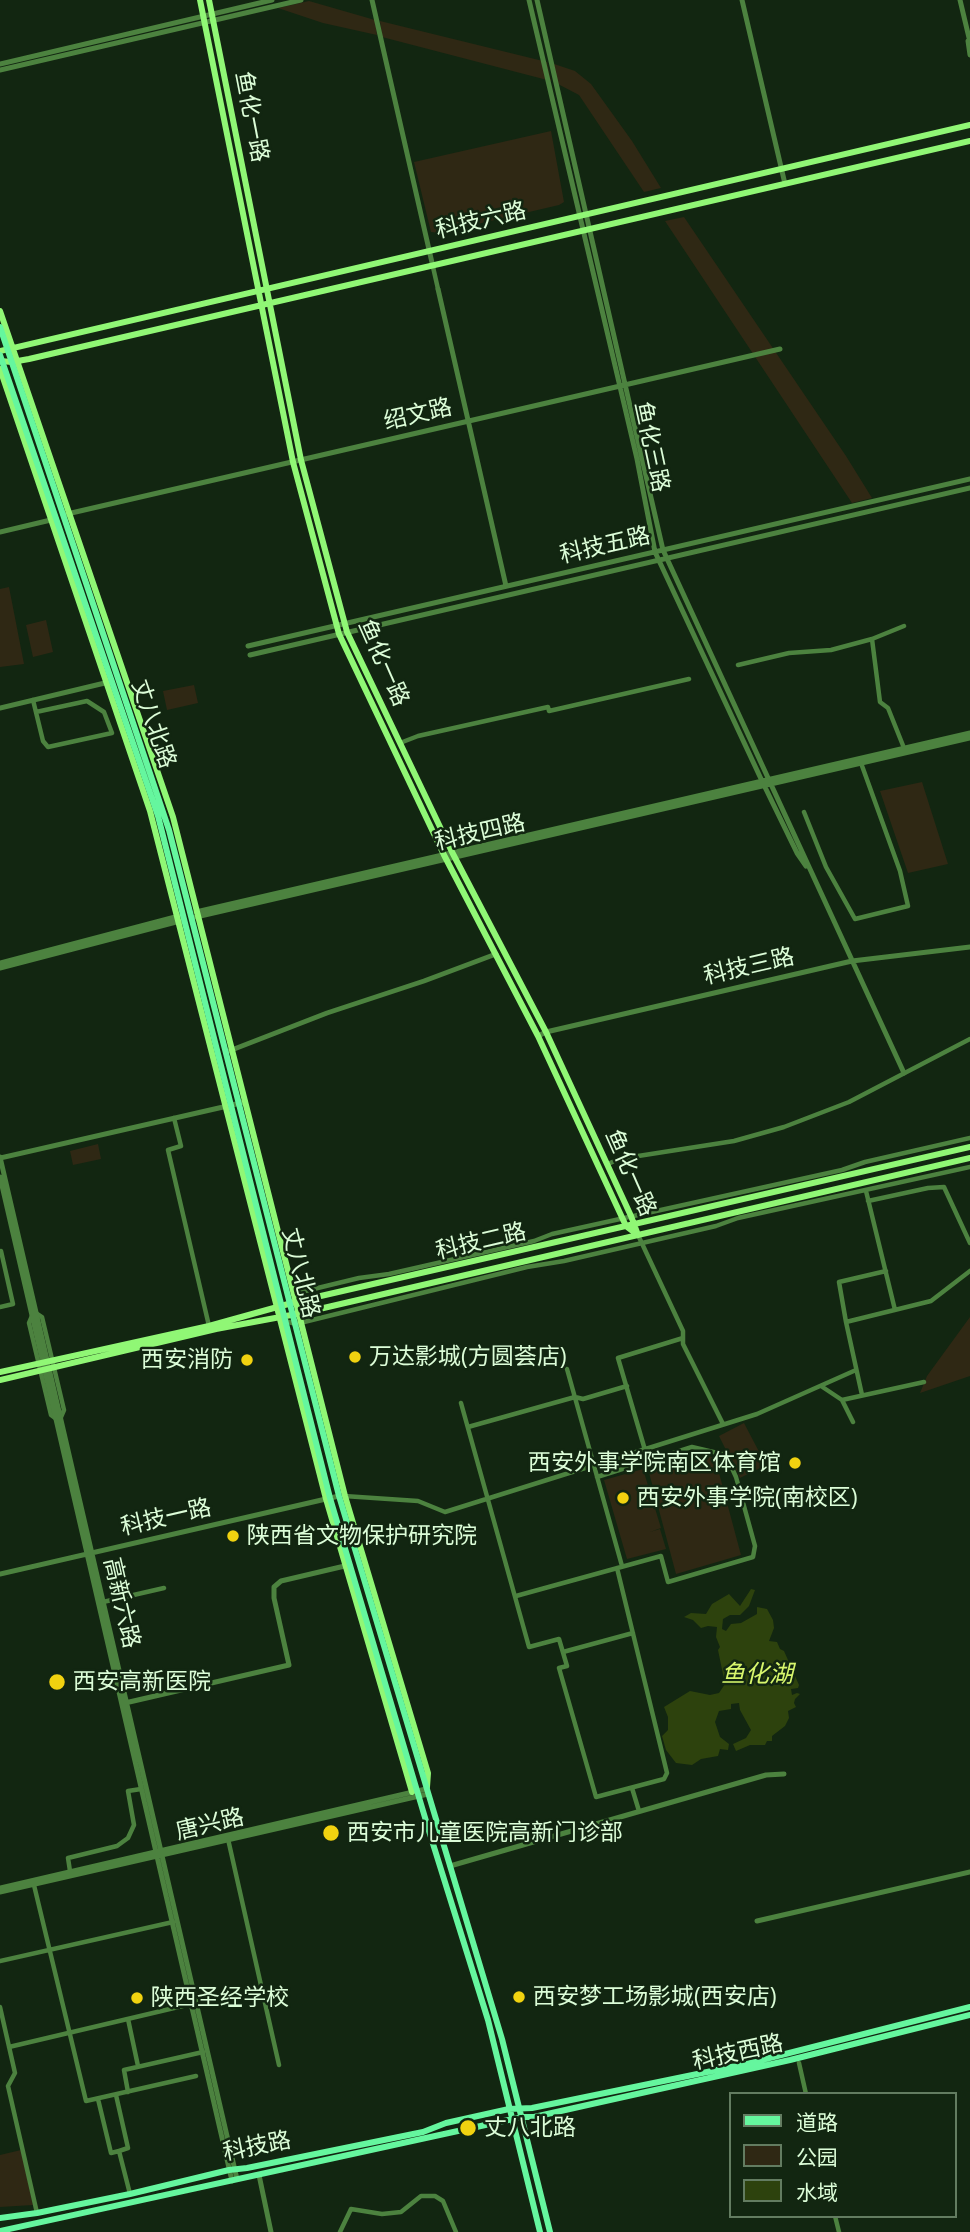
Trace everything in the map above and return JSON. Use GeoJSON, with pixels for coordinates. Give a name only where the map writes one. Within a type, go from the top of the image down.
{"type":"FeatureCollection","features":[{"type":"Feature","properties":{"kind":"main road","name":"鱼化一路"},"geometry":{"type":"LineString","coordinates":[[200,0],[293,462],[339,634],[445,857],[538,1036],[622,1218],[626,1226],[638,1235]]}},
{"type":"Feature","properties":{"kind":"main road","name":"鱼化一路"},"geometry":{"type":"LineString","coordinates":[[209,0],[301,460],[345,624],[453,855],[546,1032],[638,1235]]}},
{"type":"Feature","properties":{"kind":"main road","name":"科技六路"},"geometry":{"type":"LineString","coordinates":[[3,357],[258,289],[970,125]]}},
{"type":"Feature","properties":{"kind":"main road","name":"科技六路"},"geometry":{"type":"LineString","coordinates":[[3,357],[14,362],[970,141]]}},
{"type":"Feature","properties":{"kind":"main road"},"geometry":{"type":"LineString","coordinates":[[0,311],[3,357]]}},
{"type":"Feature","properties":{"kind":"main road","name":"丈八北路"},"geometry":{"type":"LineString","coordinates":[[0,327],[3,357],[54,519],[158,816],[181,918],[235,1104],[285,1301],[328,1499],[488,2021],[540,2232]]}},
{"type":"Feature","properties":{"kind":"main road","name":"丈八北路"},"geometry":{"type":"LineString","coordinates":[[3,357],[14,362],[160,798],[195,915],[229,1051],[235,1104]]}},
{"type":"Feature","properties":{"kind":"main road"},"geometry":{"type":"LineString","coordinates":[[235,1104],[288,1317]]}},
{"type":"Feature","properties":{"kind":"main road","name":"科技二路"},"geometry":{"type":"LineString","coordinates":[[0,1372],[209,1326],[285,1301],[970,1147]]}},
{"type":"Feature","properties":{"kind":"main road","name":"科技二路"},"geometry":{"type":"LineString","coordinates":[[0,1380],[216,1329],[288,1317],[970,1158]]}},
{"type":"Feature","properties":{"kind":"main road","name":"丈八北路"},"geometry":{"type":"LineString","coordinates":[[288,1317],[299,1323],[342,1496],[427,1792],[502,2039],[550,2232]]}},
{"type":"Feature","properties":{"kind":"main road","name":"科技西路"},"geometry":{"type":"LineString","coordinates":[[521,2109],[746,2064],[970,2007]]}},
{"type":"Feature","properties":{"kind":"main road","name":"科技西路"},"geometry":{"type":"LineString","coordinates":[[512,2120],[790,2060],[970,2015]]}},
{"type":"Feature","properties":{"kind":"main road","name":"科技路"},"geometry":{"type":"LineString","coordinates":[[0,2218],[130,2194],[232,2170],[423,2132],[446,2123],[509,2109],[521,2109]]}},
{"type":"Feature","properties":{"kind":"main road","name":"科技路"},"geometry":{"type":"LineString","coordinates":[[0,2231],[512,2120]]}},
{"type":"Feature","properties":{"kind":"street"},"geometry":{"type":"LineString","coordinates":[[0,70],[205,24],[213,18],[272,0]]}},
{"type":"Feature","properties":{"kind":"street"},"geometry":{"type":"LineString","coordinates":[[0,64],[203,16],[213,18],[301,0]]}},
{"type":"Feature","properties":{"kind":"street"},"geometry":{"type":"LineString","coordinates":[[372,0],[506,586]]}},
{"type":"Feature","properties":{"kind":"street","name":"鱼化三路"},"geometry":{"type":"LineString","coordinates":[[529,0],[663,550],[904,1073]]}},
{"type":"Feature","properties":{"kind":"street","name":"鱼化三路"},"geometry":{"type":"LineString","coordinates":[[537,0],[582,216]]}},
{"type":"Feature","properties":{"kind":"street"},"geometry":{"type":"LineString","coordinates":[[742,0],[785,184]]}},
{"type":"Feature","properties":{"kind":"street"},"geometry":{"type":"LineString","coordinates":[[960,0],[970,42]]}},
{"type":"Feature","properties":{"kind":"street"},"geometry":{"type":"LineString","coordinates":[[968,34],[970,55]]}},
{"type":"Feature","properties":{"kind":"street","name":"绍文路"},"geometry":{"type":"LineString","coordinates":[[66,514],[780,349]]}},
{"type":"Feature","properties":{"kind":"street","name":"鱼化三路"},"geometry":{"type":"LineString","coordinates":[[622,385],[655,552],[763,783],[797,852],[811,874]]}},
{"type":"Feature","properties":{"kind":"street","name":"科技五路"},"geometry":{"type":"LineString","coordinates":[[248,646],[970,479]]}},
{"type":"Feature","properties":{"kind":"street","name":"科技五路"},"geometry":{"type":"LineString","coordinates":[[250,654],[970,488]]}},
{"type":"Feature","properties":{"kind":"street"},"geometry":{"type":"LineString","coordinates":[[0,532],[66,514]]}},
{"type":"Feature","properties":{"kind":"street"},"geometry":{"type":"LineString","coordinates":[[707,540],[709,548]]}},
{"type":"Feature","properties":{"kind":"street"},"geometry":{"type":"LineString","coordinates":[[617,561],[619,569]]}},
{"type":"Feature","properties":{"kind":"street"},"geometry":{"type":"LineString","coordinates":[[738,665],[789,653],[831,650],[872,639],[904,626]]}},
{"type":"Feature","properties":{"kind":"street"},"geometry":{"type":"LineString","coordinates":[[297,635],[298,643]]}},
{"type":"Feature","properties":{"kind":"street"},"geometry":{"type":"LineString","coordinates":[[872,639],[880,702],[888,708],[904,748]]}},
{"type":"Feature","properties":{"kind":"street"},"geometry":{"type":"LineString","coordinates":[[0,708],[122,679]]}},
{"type":"Feature","properties":{"kind":"street"},"geometry":{"type":"LineString","coordinates":[[400,743],[444,730],[689,679]]}},
{"type":"Feature","properties":{"kind":"street"},"geometry":{"type":"LineString","coordinates":[[33,700],[43,741],[48,747],[112,733],[104,712],[88,701],[36,712]]}},
{"type":"Feature","properties":{"kind":"street","name":"科技四路"},"geometry":{"type":"LineString","coordinates":[[770,781],[861,763],[970,736]]}},
{"type":"Feature","properties":{"kind":"street","name":"科技四路"},"geometry":{"type":"LineString","coordinates":[[0,965],[181,918],[904,748],[970,736]]}},
{"type":"Feature","properties":{"kind":"street"},"geometry":{"type":"LineString","coordinates":[[804,812],[826,867],[855,919],[908,906],[900,871],[861,763]]}},
{"type":"Feature","properties":{"kind":"street","name":"科技三路"},"geometry":{"type":"LineString","coordinates":[[538,1036],[852,961],[970,947]]}},
{"type":"Feature","properties":{"kind":"street"},"geometry":{"type":"LineString","coordinates":[[229,1051],[327,1013],[496,954]]}},
{"type":"Feature","properties":{"kind":"street"},"geometry":{"type":"LineString","coordinates":[[608,1164],[619,1159],[734,1141],[784,1127],[849,1102],[970,1039]]}},
{"type":"Feature","properties":{"kind":"street"},"geometry":{"type":"LineString","coordinates":[[0,1158],[235,1104]]}},
{"type":"Feature","properties":{"kind":"street"},"geometry":{"type":"LineString","coordinates":[[174,1118],[181,1146],[168,1150],[209,1326]]}},
{"type":"Feature","properties":{"kind":"street"},"geometry":{"type":"LineString","coordinates":[[285,1301],[359,1278],[389,1275],[970,1138]]}},
{"type":"Feature","properties":{"kind":"street","name":"高新六路"},"geometry":{"type":"LineString","coordinates":[[0,1158],[18,1246]]}},
{"type":"Feature","properties":{"kind":"street"},"geometry":{"type":"LineString","coordinates":[[299,1323],[514,1270],[970,1167]]}},
{"type":"Feature","properties":{"kind":"street","name":"高新六路"},"geometry":{"type":"LineString","coordinates":[[0,1178],[90,1553],[234,2180]]}},
{"type":"Feature","properties":{"kind":"street"},"geometry":{"type":"LineString","coordinates":[[868,1201],[944,1187],[970,1243]]}},
{"type":"Feature","properties":{"kind":"street"},"geometry":{"type":"LineString","coordinates":[[866,1191],[895,1310]]}},
{"type":"Feature","properties":{"kind":"street"},"geometry":{"type":"LineString","coordinates":[[638,1235],[683,1331],[682,1344],[723,1425]]}},
{"type":"Feature","properties":{"kind":"street"},"geometry":{"type":"LineString","coordinates":[[0,1307],[13,1304],[0,1251],[18,1246]]}},
{"type":"Feature","properties":{"kind":"street"},"geometry":{"type":"LineString","coordinates":[[862,1395],[839,1282],[886,1271]]}},
{"type":"Feature","properties":{"kind":"street"},"geometry":{"type":"LineString","coordinates":[[846,1322],[931,1301],[970,1271]]}},
{"type":"Feature","properties":{"kind":"street"},"geometry":{"type":"LineString","coordinates":[[645,1450],[618,1357],[683,1338]]}},
{"type":"Feature","properties":{"kind":"street"},"geometry":{"type":"LineString","coordinates":[[461,1403],[529,1647],[559,1639],[567,1666],[559,1668],[596,1797],[664,1779],[667,1768],[595,1466],[568,1370]]}},
{"type":"Feature","properties":{"kind":"street"},"geometry":{"type":"LineString","coordinates":[[342,1496],[418,1501],[444,1512],[757,1414],[856,1370]]}},
{"type":"Feature","properties":{"kind":"street"},"geometry":{"type":"LineString","coordinates":[[842,1400],[924,1382]]}},
{"type":"Feature","properties":{"kind":"street"},"geometry":{"type":"LineString","coordinates":[[820,1385],[842,1400],[853,1422]]}},
{"type":"Feature","properties":{"kind":"street"},"geometry":{"type":"LineString","coordinates":[[468,1427],[575,1397],[583,1399],[627,1387]]}},
{"type":"Feature","properties":{"kind":"street"},"geometry":{"type":"LineString","coordinates":[[516,1596],[661,1556],[668,1582],[753,1557],[755,1546],[736,1477],[726,1455],[692,1447],[597,1477]]}},
{"type":"Feature","properties":{"kind":"street","name":"科技一路"},"geometry":{"type":"LineString","coordinates":[[0,1574],[342,1496]]}},
{"type":"Feature","properties":{"kind":"street","name":"高新六路"},"geometry":{"type":"LineString","coordinates":[[90,1553],[103,1602],[141,1789],[159,1853],[191,2004],[205,2051]]}},
{"type":"Feature","properties":{"kind":"street"},"geometry":{"type":"LineString","coordinates":[[124,1703],[289,1665],[274,1587],[281,1581],[347,1565]]}},
{"type":"Feature","properties":{"kind":"street"},"geometry":{"type":"LineString","coordinates":[[103,1602],[164,1588]]}},
{"type":"Feature","properties":{"kind":"street"},"geometry":{"type":"LineString","coordinates":[[563,1651],[633,1633]]}},
{"type":"Feature","properties":{"kind":"street"},"geometry":{"type":"LineString","coordinates":[[450,1866],[766,1775],[784,1774]]}},
{"type":"Feature","properties":{"kind":"street"},"geometry":{"type":"LineString","coordinates":[[632,1788],[639,1811]]}},
{"type":"Feature","properties":{"kind":"street"},"geometry":{"type":"LineString","coordinates":[[70,1871],[68,1858],[117,1846],[128,1838],[134,1825],[128,1791],[141,1789]]}},
{"type":"Feature","properties":{"kind":"street","name":"唐兴路"},"geometry":{"type":"LineString","coordinates":[[0,1890],[427,1792]]}},
{"type":"Feature","properties":{"kind":"street","name":"唐兴路"},"geometry":{"type":"LineString","coordinates":[[34,1882],[70,1871],[228,1839],[416,1793]]}},
{"type":"Feature","properties":{"kind":"street"},"geometry":{"type":"LineString","coordinates":[[228,1839],[279,2065]]}},
{"type":"Feature","properties":{"kind":"street"},"geometry":{"type":"LineString","coordinates":[[757,1921],[970,1872]]}},
{"type":"Feature","properties":{"kind":"street"},"geometry":{"type":"LineString","coordinates":[[34,1882],[86,2102],[196,2076]]}},
{"type":"Feature","properties":{"kind":"street"},"geometry":{"type":"LineString","coordinates":[[0,1961],[173,1922]]}},
{"type":"Feature","properties":{"kind":"street"},"geometry":{"type":"LineString","coordinates":[[9,2047],[191,2004]]}},
{"type":"Feature","properties":{"kind":"street"},"geometry":{"type":"LineString","coordinates":[[0,2007],[15,2073],[8,2085],[37,2213]]}},
{"type":"Feature","properties":{"kind":"street"},"geometry":{"type":"LineString","coordinates":[[128,2019],[138,2066]]}},
{"type":"Feature","properties":{"kind":"street"},"geometry":{"type":"LineString","coordinates":[[128,2092],[124,2070],[205,2051]]}},
{"type":"Feature","properties":{"kind":"street"},"geometry":{"type":"LineString","coordinates":[[799,2063],[806,2092]]}},
{"type":"Feature","properties":{"kind":"street"},"geometry":{"type":"LineString","coordinates":[[98,2099],[111,2153],[128,2148],[116,2095]]}},
{"type":"Feature","properties":{"kind":"street"},"geometry":{"type":"LineString","coordinates":[[119,2151],[130,2194]]}},
{"type":"Feature","properties":{"kind":"street"},"geometry":{"type":"LineString","coordinates":[[258,2175],[271,2232]]}},
{"type":"Feature","properties":{"kind":"street"},"geometry":{"type":"LineString","coordinates":[[340,2232],[351,2209],[383,2214],[401,2212],[421,2196],[435,2196],[443,2200],[456,2232]]}},
{"type":"Feature","properties":{"kind":"green space"},"geometry":{"type":"Polygon","coordinates":[[[309,1],[375,20],[377,35],[323,23],[278,8],[309,1]]]}},
{"type":"Feature","properties":{"kind":"green space"},"geometry":{"type":"Polygon","coordinates":[[[380,21],[547,62],[551,81],[382,37],[380,21]]]}},
{"type":"Feature","properties":{"kind":"green space"},"geometry":{"type":"Polygon","coordinates":[[[551,63],[575,71],[591,84],[632,141],[661,188],[644,192],[579,95],[556,83],[551,63]]]}},
{"type":"Feature","properties":{"kind":"green space"},"geometry":{"type":"Polygon","coordinates":[[[551,131],[564,202],[439,233],[431,232],[414,162],[551,131]]]}},
{"type":"Feature","properties":{"kind":"green space"},"geometry":{"type":"Polygon","coordinates":[[[684,217],[872,498],[852,503],[665,221],[684,217]]]}},
{"type":"Feature","properties":{"kind":"green space"},"geometry":{"type":"Polygon","coordinates":[[[9,587],[24,664],[0,667],[0,589],[9,587]]]}},
{"type":"Feature","properties":{"kind":"green space"},"geometry":{"type":"Polygon","coordinates":[[[46,620],[53,652],[33,657],[26,625],[46,620]]]}},
{"type":"Feature","properties":{"kind":"green space"},"geometry":{"type":"Polygon","coordinates":[[[194,685],[198,703],[167,710],[163,691],[194,685]]]}},
{"type":"Feature","properties":{"kind":"green space"},"geometry":{"type":"Polygon","coordinates":[[[922,782],[948,864],[908,873],[880,791],[922,782]]]}},
{"type":"Feature","properties":{"kind":"green space"},"geometry":{"type":"Polygon","coordinates":[[[98,1144],[101,1159],[73,1165],[70,1151],[98,1144]]]}},
{"type":"Feature","properties":{"kind":"green space"},"geometry":{"type":"Polygon","coordinates":[[[970,1317],[970,1376],[920,1393],[927,1376],[970,1317]]]}},
{"type":"Feature","properties":{"kind":"green space"},"geometry":{"type":"Polygon","coordinates":[[[744,1423],[766,1465],[740,1478],[719,1436],[744,1423]]]}},
{"type":"Feature","properties":{"kind":"green space"},"geometry":{"type":"Polygon","coordinates":[[[693,1451],[715,1458],[741,1555],[676,1574],[647,1465],[693,1451]]]}},
{"type":"Feature","properties":{"kind":"green space"},"geometry":{"type":"Polygon","coordinates":[[[643,1469],[661,1528],[650,1532],[660,1529],[666,1549],[627,1559],[604,1480],[643,1469]]]}},
{"type":"Feature","properties":{"kind":"green space"},"geometry":{"type":"Polygon","coordinates":[[[21,2150],[33,2205],[0,2207],[0,2155],[21,2150]]]}},
{"type":"Feature","properties":{"kind":"water","name":"鱼化湖"},"geometry":{"type":"Polygon","coordinates":[[[751,1589],[755,1590],[749,1606],[740,1615],[730,1615],[723,1619],[722,1629],[726,1631],[731,1624],[741,1623],[757,1614],[757,1607],[767,1609],[774,1628],[769,1641],[777,1642],[784,1651],[799,1685],[798,1688],[791,1689],[792,1695],[800,1694],[795,1699],[796,1707],[788,1711],[789,1718],[785,1726],[772,1736],[772,1741],[736,1751],[733,1744],[746,1738],[751,1730],[739,1703],[731,1704],[731,1709],[719,1711],[715,1722],[720,1737],[729,1744],[728,1750],[720,1749],[718,1756],[701,1759],[692,1765],[676,1763],[666,1750],[662,1736],[668,1730],[668,1717],[664,1707],[690,1691],[710,1695],[719,1693],[725,1684],[716,1637],[717,1627],[701,1628],[693,1620],[684,1617],[691,1613],[706,1614],[712,1604],[729,1594],[740,1606],[751,1589]]]}},
{"type":"Feature","properties":{"kind":"place","name":"万达影城(方圆荟店)"},"geometry":{"type":"Point","coordinates":[355,1357]}},
{"type":"Feature","properties":{"kind":"place","name":"西安消防"},"geometry":{"type":"Point","coordinates":[247,1360]}},
{"type":"Feature","properties":{"kind":"place","name":"西安外事学院南区体育馆"},"geometry":{"type":"Point","coordinates":[795,1463]}},
{"type":"Feature","properties":{"kind":"place","name":"西安外事学院(南校区)"},"geometry":{"type":"Point","coordinates":[623,1498]}},
{"type":"Feature","properties":{"kind":"place","name":"陕西省文物保护研究院"},"geometry":{"type":"Point","coordinates":[233,1536]}},
{"type":"Feature","properties":{"kind":"place","name":"西安高新医院"},"geometry":{"type":"Point","coordinates":[57,1682]}},
{"type":"Feature","properties":{"kind":"place","name":"西安市儿童医院高新门诊部"},"geometry":{"type":"Point","coordinates":[331,1833]}},
{"type":"Feature","properties":{"kind":"place","name":"西安梦工场影城(西安店)"},"geometry":{"type":"Point","coordinates":[519,1997]}},
{"type":"Feature","properties":{"kind":"place","name":"陕西圣经学校"},"geometry":{"type":"Point","coordinates":[137,1998]}},
{"type":"Feature","properties":{"kind":"place","name":"丈八北路"},"geometry":{"type":"Point","coordinates":[468,2128]}}]}
